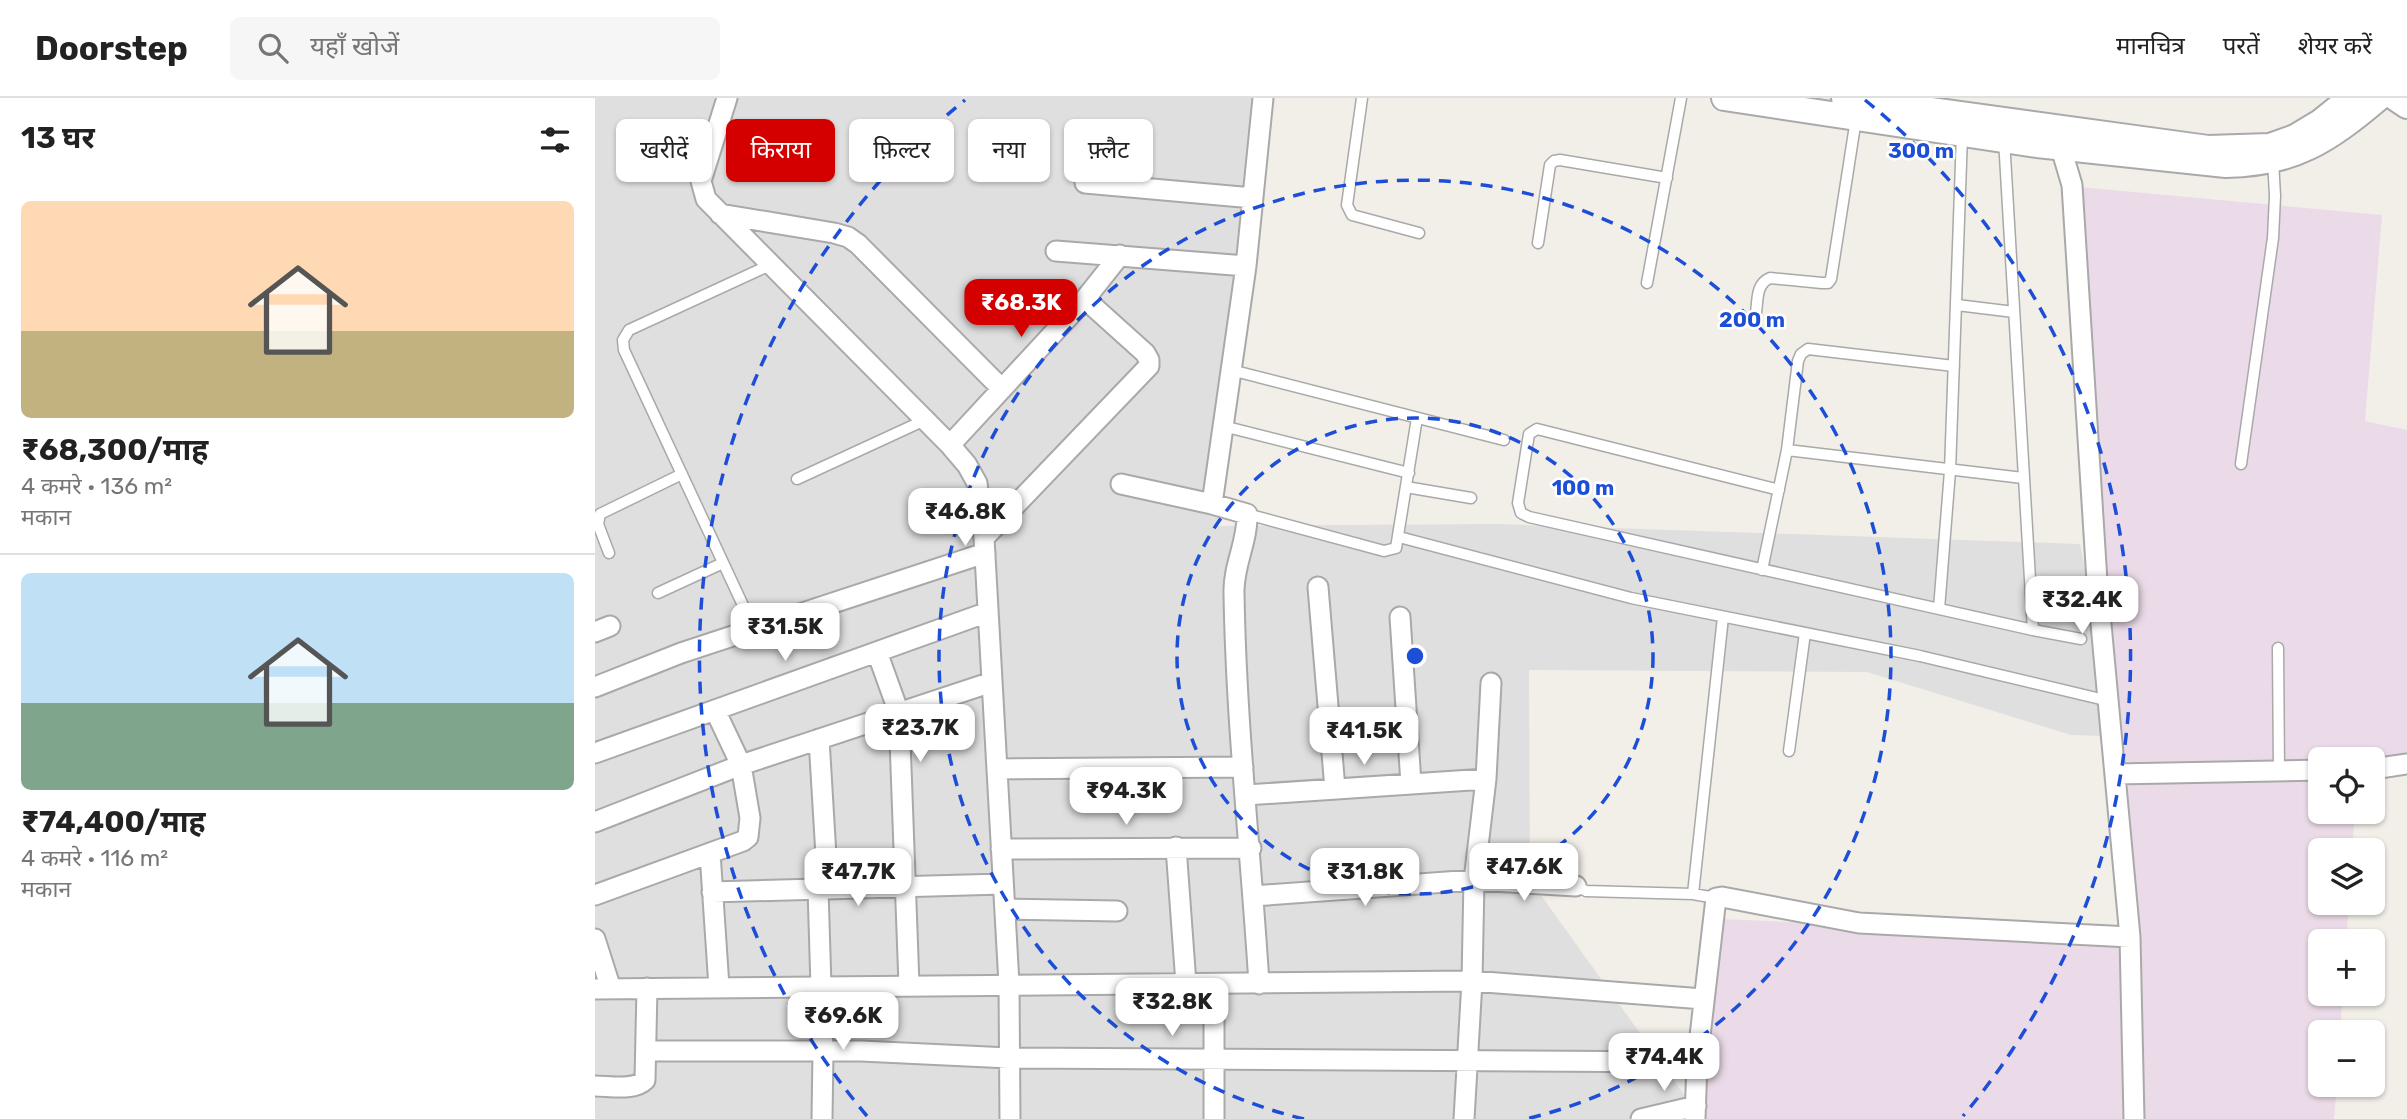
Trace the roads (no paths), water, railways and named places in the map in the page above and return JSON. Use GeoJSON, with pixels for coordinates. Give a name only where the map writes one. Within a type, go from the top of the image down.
{"type":"FeatureCollection","features":[{"type":"Feature","properties":{"kind":"street"},"geometry":{"type":"LineString","coordinates":[[727,98],[701,181],[706,199],[950,445],[967,465],[977,483],[985,545],[1002,849],[1009,984],[1010,1119]]}},
{"type":"Feature","properties":{"kind":"street"},"geometry":{"type":"LineString","coordinates":[[1212,504],[1245,266],[1263,98]]}},
{"type":"Feature","properties":{"kind":"street"},"geometry":{"type":"LineString","coordinates":[[1724,98],[1861,104],[2226,165],[2257,164],[2292,155],[2323,141],[2379,98]]}},
{"type":"Feature","properties":{"kind":"street"},"geometry":{"type":"LineString","coordinates":[[1861,104],[1962,133],[2003,139],[2058,137],[2208,148],[2270,146],[2295,137],[2320,122],[2350,98]]}},
{"type":"Feature","properties":{"kind":"street"},"geometry":{"type":"LineString","coordinates":[[2395,98],[2407,106]]}},
{"type":"Feature","properties":{"kind":"street"},"geometry":{"type":"LineString","coordinates":[[2058,137],[2073,185],[2096,567],[2130,937],[2134,1119]]}},
{"type":"Feature","properties":{"kind":"street"},"geometry":{"type":"LineString","coordinates":[[1085,183],[1253,198]]}},
{"type":"Feature","properties":{"kind":"street"},"geometry":{"type":"LineString","coordinates":[[720,214],[848,237],[1002,389]]}},
{"type":"Feature","properties":{"kind":"street"},"geometry":{"type":"LineString","coordinates":[[1056,251],[1245,266]]}},
{"type":"Feature","properties":{"kind":"street"},"geometry":{"type":"LineString","coordinates":[[950,445],[1086,299],[1120,255]]}},
{"type":"Feature","properties":{"kind":"street"},"geometry":{"type":"LineString","coordinates":[[595,687],[681,653],[985,545],[1149,366],[1145,353],[1086,299]]}},
{"type":"Feature","properties":{"kind":"street"},"geometry":{"type":"LineString","coordinates":[[1121,484],[1247,514],[1233,589],[1259,984]]}},
{"type":"Feature","properties":{"kind":"street"},"geometry":{"type":"LineString","coordinates":[[1318,587],[1335,789]]}},
{"type":"Feature","properties":{"kind":"street"},"geometry":{"type":"LineString","coordinates":[[595,753],[988,612]]}},
{"type":"Feature","properties":{"kind":"street"},"geometry":{"type":"LineString","coordinates":[[1401,617],[1411,784]]}},
{"type":"Feature","properties":{"kind":"street"},"geometry":{"type":"LineString","coordinates":[[877,652],[899,713],[909,985]]}},
{"type":"Feature","properties":{"kind":"street"},"geometry":{"type":"LineString","coordinates":[[595,822],[741,765],[992,682]]}},
{"type":"Feature","properties":{"kind":"street"},"geometry":{"type":"LineString","coordinates":[[1464,1119],[1472,981],[1474,880],[1486,779],[1491,682]]}},
{"type":"Feature","properties":{"kind":"street"},"geometry":{"type":"LineString","coordinates":[[595,895],[748,837],[751,818],[741,765],[715,710]]}},
{"type":"Feature","properties":{"kind":"street"},"geometry":{"type":"LineString","coordinates":[[820,739],[823,889],[820,986],[822,1119]]}},
{"type":"Feature","properties":{"kind":"street"},"geometry":{"type":"LineString","coordinates":[[2385,767],[2407,764]]}},
{"type":"Feature","properties":{"kind":"street"},"geometry":{"type":"LineString","coordinates":[[997,769],[1244,768]]}},
{"type":"Feature","properties":{"kind":"street"},"geometry":{"type":"LineString","coordinates":[[2115,774],[2308,770]]}},
{"type":"Feature","properties":{"kind":"street"},"geometry":{"type":"LineString","coordinates":[[1246,795],[1486,779]]}},
{"type":"Feature","properties":{"kind":"street"},"geometry":{"type":"LineString","coordinates":[[1175,847],[1186,984]]}},
{"type":"Feature","properties":{"kind":"street"},"geometry":{"type":"LineString","coordinates":[[1002,849],[1251,848]]}},
{"type":"Feature","properties":{"kind":"street"},"geometry":{"type":"LineString","coordinates":[[710,853],[719,988]]}},
{"type":"Feature","properties":{"kind":"street"},"geometry":{"type":"LineString","coordinates":[[1254,895],[1474,880],[1576,886]]}},
{"type":"Feature","properties":{"kind":"street"},"geometry":{"type":"LineString","coordinates":[[712,892],[1003,884]]}},
{"type":"Feature","properties":{"kind":"street"},"geometry":{"type":"LineString","coordinates":[[1641,1119],[1695,1112],[1703,999],[1716,898],[1859,923],[2130,937]]}},
{"type":"Feature","properties":{"kind":"street"},"geometry":{"type":"LineString","coordinates":[[1005,909],[1118,911]]}},
{"type":"Feature","properties":{"kind":"street"},"geometry":{"type":"LineString","coordinates":[[595,939],[603,989],[1472,981],[1703,999]]}},
{"type":"Feature","properties":{"kind":"street"},"geometry":{"type":"LineString","coordinates":[[1214,1119],[1215,984]]}},
{"type":"Feature","properties":{"kind":"street"},"geometry":{"type":"LineString","coordinates":[[595,1086],[640,1085],[645,1080],[647,988]]}},
{"type":"Feature","properties":{"kind":"street"},"geometry":{"type":"LineString","coordinates":[[646,1051],[861,1051],[1009,1058],[1697,1062]]}},
{"type":"Feature","properties":{"kind":"lane"},"geometry":{"type":"LineString","coordinates":[[1362,98],[1349,211],[1352,215],[1419,233]]}},
{"type":"Feature","properties":{"kind":"lane"},"geometry":{"type":"LineString","coordinates":[[1647,283],[1681,98]]}},
{"type":"Feature","properties":{"kind":"lane"},"geometry":{"type":"LineString","coordinates":[[1756,312],[1760,284],[1765,280],[1770,278],[1822,284],[1831,279],[1861,104]]}},
{"type":"Feature","properties":{"kind":"lane"},"geometry":{"type":"LineString","coordinates":[[1940,609],[1958,305],[1962,133]]}},
{"type":"Feature","properties":{"kind":"lane"},"geometry":{"type":"LineString","coordinates":[[2003,139],[2033,630]]}},
{"type":"Feature","properties":{"kind":"lane"},"geometry":{"type":"LineString","coordinates":[[1538,243],[1550,166],[1554,160],[1668,178]]}},
{"type":"Feature","properties":{"kind":"lane"},"geometry":{"type":"LineString","coordinates":[[2241,464],[2273,238],[2273,160]]}},
{"type":"Feature","properties":{"kind":"lane"},"geometry":{"type":"LineString","coordinates":[[754,629],[624,350],[623,340],[629,330],[770,265]]}},
{"type":"Feature","properties":{"kind":"lane"},"geometry":{"type":"LineString","coordinates":[[1958,305],[2014,312]]}},
{"type":"Feature","properties":{"kind":"lane"},"geometry":{"type":"LineString","coordinates":[[1762,570],[1787,450],[1801,354],[1808,349],[1954,366]]}},
{"type":"Feature","properties":{"kind":"lane"},"geometry":{"type":"LineString","coordinates":[[1231,370],[1504,440]]}},
{"type":"Feature","properties":{"kind":"lane"},"geometry":{"type":"LineString","coordinates":[[1247,514],[1384,551],[1396,548],[1417,418]]}},
{"type":"Feature","properties":{"kind":"lane"},"geometry":{"type":"LineString","coordinates":[[797,479],[925,421]]}},
{"type":"Feature","properties":{"kind":"lane"},"geometry":{"type":"LineString","coordinates":[[1222,426],[1409,473]]}},
{"type":"Feature","properties":{"kind":"lane"},"geometry":{"type":"LineString","coordinates":[[1779,490],[1537,429],[1528,434],[1518,503],[1524,516],[2081,639]]}},
{"type":"Feature","properties":{"kind":"lane"},"geometry":{"type":"LineString","coordinates":[[1787,450],[2023,478]]}},
{"type":"Feature","properties":{"kind":"lane"},"geometry":{"type":"LineString","coordinates":[[609,553],[598,524],[600,514],[682,474]]}},
{"type":"Feature","properties":{"kind":"lane"},"geometry":{"type":"LineString","coordinates":[[1406,487],[1471,498]]}},
{"type":"Feature","properties":{"kind":"lane"},"geometry":{"type":"LineString","coordinates":[[1399,537],[1631,598],[1920,656],[2109,701]]}},
{"type":"Feature","properties":{"kind":"lane"},"geometry":{"type":"LineString","coordinates":[[658,593],[723,563]]}},
{"type":"Feature","properties":{"kind":"lane"},"geometry":{"type":"LineString","coordinates":[[1693,894],[1723,617]]}},
{"type":"Feature","properties":{"kind":"lane"},"geometry":{"type":"LineString","coordinates":[[1789,751],[1805,633]]}},
{"type":"Feature","properties":{"kind":"lane"},"geometry":{"type":"LineString","coordinates":[[2278,648],[2279,771]]}},
{"type":"Feature","properties":{"kind":"lane"},"geometry":{"type":"LineString","coordinates":[[1555,863],[1576,886],[1586,891],[1693,894],[1716,898]]}}]}
